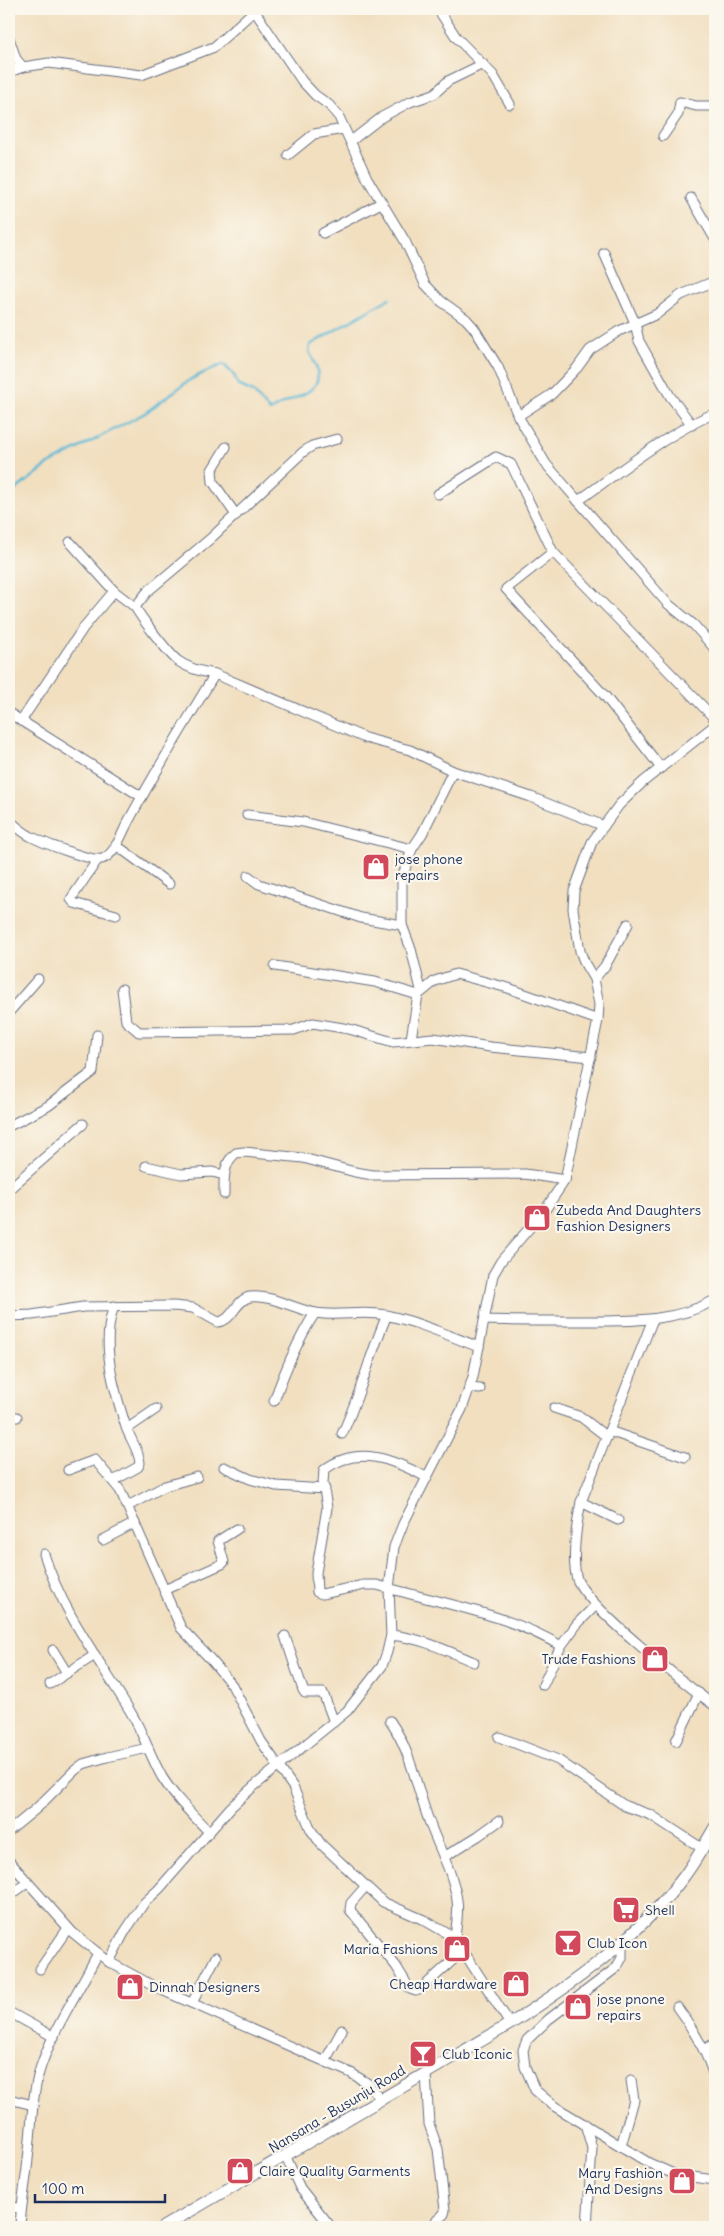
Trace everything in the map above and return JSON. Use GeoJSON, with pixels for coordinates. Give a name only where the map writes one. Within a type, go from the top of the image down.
{"type":"FeatureCollection","features":[{"type":"Feature","properties":{"kind":"main road","name":"Nansana - Busunju Road"},"geometry":{"type":"LineString","coordinates":[[163,2227],[286,2157],[510,2024],[565,1987],[641,1926],[682,1879],[715,1827]]}},
{"type":"Feature","properties":{"kind":"street"},"geometry":{"type":"LineString","coordinates":[[438,9],[456,37],[493,75],[510,104]]}},
{"type":"Feature","properties":{"kind":"street"},"geometry":{"type":"LineString","coordinates":[[9,72],[23,67],[49,63],[141,75],[214,47],[255,10],[302,81],[339,117],[367,178],[405,242],[425,284],[441,301],[466,319],[484,343],[498,367],[518,416],[546,464],[667,603],[694,625],[715,649]]}},
{"type":"Feature","properties":{"kind":"street"},"geometry":{"type":"LineString","coordinates":[[9,38],[16,59],[23,67]]}},
{"type":"Feature","properties":{"kind":"street"},"geometry":{"type":"LineString","coordinates":[[351,141],[382,117],[410,102],[434,94],[448,80],[482,64]]}},
{"type":"Feature","properties":{"kind":"street"},"geometry":{"type":"LineString","coordinates":[[663,136],[678,114],[680,102],[696,106],[715,106]]}},
{"type":"Feature","properties":{"kind":"street"},"geometry":{"type":"LineString","coordinates":[[288,155],[314,134],[344,129]]}},
{"type":"Feature","properties":{"kind":"street"},"geometry":{"type":"LineString","coordinates":[[691,198],[715,239]]}},
{"type":"Feature","properties":{"kind":"street"},"geometry":{"type":"LineString","coordinates":[[323,233],[381,203]]}},
{"type":"Feature","properties":{"kind":"street"},"geometry":{"type":"LineString","coordinates":[[604,253],[635,323],[646,354],[670,396],[692,424]]}},
{"type":"Feature","properties":{"kind":"street"},"geometry":{"type":"LineString","coordinates":[[518,416],[552,394],[590,350],[635,323],[657,314],[691,290],[715,281]]}},
{"type":"Feature","properties":{"kind":"street"},"geometry":{"type":"LineString","coordinates":[[578,501],[647,452],[715,412]]}},
{"type":"Feature","properties":{"kind":"street"},"geometry":{"type":"LineString","coordinates":[[135,606],[148,591],[210,539],[303,452],[312,446],[337,439]]}},
{"type":"Feature","properties":{"kind":"street"},"geometry":{"type":"LineString","coordinates":[[226,447],[212,470],[212,482],[236,515]]}},
{"type":"Feature","properties":{"kind":"street"},"geometry":{"type":"LineString","coordinates":[[438,494],[496,457],[511,464],[553,552],[715,719]]}},
{"type":"Feature","properties":{"kind":"street"},"geometry":{"type":"LineString","coordinates":[[70,542],[114,591],[135,606],[178,661],[196,670],[215,674],[365,738],[410,750],[453,771],[531,797],[604,826]]}},
{"type":"Feature","properties":{"kind":"street"},"geometry":{"type":"LineString","coordinates":[[553,552],[506,589],[605,696],[661,768]]}},
{"type":"Feature","properties":{"kind":"street"},"geometry":{"type":"LineString","coordinates":[[21,721],[84,627],[114,591]]}},
{"type":"Feature","properties":{"kind":"street"},"geometry":{"type":"LineString","coordinates":[[9,820],[23,832],[39,841],[98,859],[104,858],[116,845],[142,797],[215,674]]}},
{"type":"Feature","properties":{"kind":"street"},"geometry":{"type":"LineString","coordinates":[[9,713],[142,797]]}},
{"type":"Feature","properties":{"kind":"street"},"geometry":{"type":"LineString","coordinates":[[109,1962],[124,1933],[144,1903],[159,1890],[240,1797],[334,1722],[357,1700],[382,1666],[388,1652],[391,1635],[389,1589],[394,1547],[426,1477],[462,1410],[480,1347],[493,1275],[501,1260],[554,1199],[565,1180],[591,1057],[599,1004],[594,979],[580,951],[573,909],[574,891],[580,874],[592,842],[619,805],[661,768],[713,730]]}},
{"type":"Feature","properties":{"kind":"street"},"geometry":{"type":"LineString","coordinates":[[411,1039],[420,992],[411,949],[402,925],[402,878],[412,849],[422,834],[453,771]]}},
{"type":"Feature","properties":{"kind":"street"},"geometry":{"type":"LineString","coordinates":[[247,815],[303,822],[412,849]]}},
{"type":"Feature","properties":{"kind":"street"},"geometry":{"type":"LineString","coordinates":[[116,845],[169,884]]}},
{"type":"Feature","properties":{"kind":"street"},"geometry":{"type":"LineString","coordinates":[[98,859],[71,899],[74,903],[116,915]]}},
{"type":"Feature","properties":{"kind":"street"},"geometry":{"type":"LineString","coordinates":[[248,876],[260,884],[337,911],[361,918],[402,925]]}},
{"type":"Feature","properties":{"kind":"street"},"geometry":{"type":"LineString","coordinates":[[594,979],[605,966],[628,924]]}},
{"type":"Feature","properties":{"kind":"street"},"geometry":{"type":"LineString","coordinates":[[275,966],[375,982],[420,992],[435,981],[456,974],[508,988],[598,1020]]}},
{"type":"Feature","properties":{"kind":"street"},"geometry":{"type":"LineString","coordinates":[[9,1012],[38,979]]}},
{"type":"Feature","properties":{"kind":"street"},"geometry":{"type":"LineString","coordinates":[[122,989],[126,1020],[139,1032],[269,1028],[294,1030],[313,1023],[349,1029],[393,1042],[433,1038],[490,1047],[591,1057]]}},
{"type":"Feature","properties":{"kind":"street"},"geometry":{"type":"LineString","coordinates":[[9,1126],[48,1106],[93,1072],[97,1035]]}},
{"type":"Feature","properties":{"kind":"street"},"geometry":{"type":"LineString","coordinates":[[9,1189],[83,1124]]}},
{"type":"Feature","properties":{"kind":"street"},"geometry":{"type":"LineString","coordinates":[[224,1194],[224,1176],[231,1157],[236,1153],[244,1152],[303,1158],[354,1172],[373,1175],[524,1174],[565,1180]]}},
{"type":"Feature","properties":{"kind":"street"},"geometry":{"type":"LineString","coordinates":[[146,1166],[181,1174],[212,1172],[224,1176]]}},
{"type":"Feature","properties":{"kind":"street"},"geometry":{"type":"LineString","coordinates":[[9,1316],[32,1315],[83,1307],[193,1308],[218,1322],[222,1322],[226,1320],[241,1302],[251,1297],[272,1300],[315,1313],[387,1315],[480,1347]]}},
{"type":"Feature","properties":{"kind":"street"},"geometry":{"type":"LineString","coordinates":[[485,1320],[609,1322],[671,1316],[702,1308],[715,1300]]}},
{"type":"Feature","properties":{"kind":"street"},"geometry":{"type":"LineString","coordinates":[[114,1306],[108,1328],[109,1365],[127,1428],[140,1463],[138,1467],[114,1481]]}},
{"type":"Feature","properties":{"kind":"street"},"geometry":{"type":"LineString","coordinates":[[274,1401],[301,1334],[315,1313]]}},
{"type":"Feature","properties":{"kind":"street"},"geometry":{"type":"LineString","coordinates":[[342,1434],[387,1315]]}},
{"type":"Feature","properties":{"kind":"street"},"geometry":{"type":"LineString","coordinates":[[653,1318],[581,1502],[576,1523],[577,1580],[596,1604],[653,1656],[715,1706]]}},
{"type":"Feature","properties":{"kind":"street"},"geometry":{"type":"LineString","coordinates":[[469,1388],[480,1389]]}},
{"type":"Feature","properties":{"kind":"street"},"geometry":{"type":"LineString","coordinates":[[127,1428],[156,1408]]}},
{"type":"Feature","properties":{"kind":"street"},"geometry":{"type":"LineString","coordinates":[[554,1408],[581,1417],[608,1434],[685,1457]]}},
{"type":"Feature","properties":{"kind":"street"},"geometry":{"type":"LineString","coordinates":[[426,1477],[398,1463],[378,1457],[358,1456],[329,1466],[324,1470],[322,1475],[327,1508],[316,1573],[317,1592],[322,1594],[364,1585],[377,1585],[485,1615],[528,1630],[561,1646]]}},
{"type":"Feature","properties":{"kind":"street"},"geometry":{"type":"LineString","coordinates":[[68,1470],[96,1460],[114,1481],[128,1506],[181,1628],[223,1673],[240,1700],[261,1741],[293,1787],[311,1830],[321,1844],[383,1902],[424,1920],[455,1938],[510,2024]]}},
{"type":"Feature","properties":{"kind":"street"},"geometry":{"type":"LineString","coordinates":[[224,1467],[250,1479],[276,1486],[325,1490]]}},
{"type":"Feature","properties":{"kind":"street"},"geometry":{"type":"LineString","coordinates":[[128,1506],[165,1486],[197,1477]]}},
{"type":"Feature","properties":{"kind":"street"},"geometry":{"type":"LineString","coordinates":[[581,1502],[618,1520]]}},
{"type":"Feature","properties":{"kind":"street"},"geometry":{"type":"LineString","coordinates":[[103,1540],[135,1523]]}},
{"type":"Feature","properties":{"kind":"street"},"geometry":{"type":"LineString","coordinates":[[164,1590],[222,1564],[224,1562],[218,1541],[237,1529]]}},
{"type":"Feature","properties":{"kind":"street"},"geometry":{"type":"LineString","coordinates":[[44,1554],[59,1590],[95,1655],[137,1723],[148,1748],[174,1794],[209,1832]]}},
{"type":"Feature","properties":{"kind":"street"},"geometry":{"type":"LineString","coordinates":[[543,1685],[561,1646],[577,1624],[596,1604]]}},
{"type":"Feature","properties":{"kind":"street"},"geometry":{"type":"LineString","coordinates":[[391,1635],[430,1642],[474,1662]]}},
{"type":"Feature","properties":{"kind":"street"},"geometry":{"type":"LineString","coordinates":[[285,1636],[302,1690],[304,1693],[323,1693],[334,1722]]}},
{"type":"Feature","properties":{"kind":"street"},"geometry":{"type":"LineString","coordinates":[[53,1650],[68,1673]]}},
{"type":"Feature","properties":{"kind":"street"},"geometry":{"type":"LineString","coordinates":[[50,1684],[95,1655]]}},
{"type":"Feature","properties":{"kind":"street"},"geometry":{"type":"LineString","coordinates":[[676,1741],[699,1694]]}},
{"type":"Feature","properties":{"kind":"street"},"geometry":{"type":"LineString","coordinates":[[390,1721],[399,1735],[415,1773],[428,1820],[452,1878],[458,1902],[455,1938]]}},
{"type":"Feature","properties":{"kind":"street"},"geometry":{"type":"LineString","coordinates":[[499,1737],[558,1760],[625,1806],[651,1815],[703,1848]]}},
{"type":"Feature","properties":{"kind":"street"},"geometry":{"type":"LineString","coordinates":[[9,1831],[37,1808],[78,1767],[96,1759],[148,1748]]}},
{"type":"Feature","properties":{"kind":"street"},"geometry":{"type":"LineString","coordinates":[[444,1857],[498,1821]]}},
{"type":"Feature","properties":{"kind":"street"},"geometry":{"type":"LineString","coordinates":[[9,1862],[68,1928],[109,1962],[157,1988],[325,2061],[359,2078],[381,2099]]}},
{"type":"Feature","properties":{"kind":"street"},"geometry":{"type":"LineString","coordinates":[[9,1896],[27,1882]]}},
{"type":"Feature","properties":{"kind":"street"},"geometry":{"type":"LineString","coordinates":[[365,1887],[351,1903],[350,1910],[396,1966],[410,1989],[416,1992],[463,1951]]}},
{"type":"Feature","properties":{"kind":"street"},"geometry":{"type":"LineString","coordinates":[[40,1969],[68,1928]]}},
{"type":"Feature","properties":{"kind":"street"},"geometry":{"type":"LineString","coordinates":[[622,1941],[622,1958],[616,1968],[537,2029],[527,2040],[523,2050],[525,2067],[535,2090],[554,2106],[649,2163],[676,2175],[715,2180]]}},
{"type":"Feature","properties":{"kind":"street"},"geometry":{"type":"LineString","coordinates":[[20,2227],[20,2208],[29,2158],[33,2105],[41,2068],[54,2037],[98,1953]]}},
{"type":"Feature","properties":{"kind":"street"},"geometry":{"type":"LineString","coordinates":[[192,2003],[216,1957]]}},
{"type":"Feature","properties":{"kind":"street"},"geometry":{"type":"LineString","coordinates":[[677,2006],[694,2031],[715,2078]]}},
{"type":"Feature","properties":{"kind":"street"},"geometry":{"type":"LineString","coordinates":[[9,2012],[54,2037]]}},
{"type":"Feature","properties":{"kind":"street"},"geometry":{"type":"LineString","coordinates":[[325,2061],[342,2030]]}},
{"type":"Feature","properties":{"kind":"street"},"geometry":{"type":"LineString","coordinates":[[704,2050],[715,2043]]}},
{"type":"Feature","properties":{"kind":"street"},"geometry":{"type":"LineString","coordinates":[[426,2074],[428,2124],[438,2149],[445,2210],[444,2214],[436,2221],[439,2227]]}},
{"type":"Feature","properties":{"kind":"street"},"geometry":{"type":"LineString","coordinates":[[621,2146],[634,2100],[631,2080]]}},
{"type":"Feature","properties":{"kind":"street"},"geometry":{"type":"LineString","coordinates":[[9,2099],[33,2105]]}},
{"type":"Feature","properties":{"kind":"street"},"geometry":{"type":"LineString","coordinates":[[585,2124],[592,2148],[587,2227]]}},
{"type":"Feature","properties":{"kind":"street"},"geometry":{"type":"LineString","coordinates":[[286,2157],[300,2188],[331,2227]]}},
{"type":"Feature","properties":{"kind":"street"},"geometry":{"type":"LineString","coordinates":[[9,2207],[20,2208]]}},
{"type":"Feature","properties":{"kind":"waterway"},"geometry":{"type":"LineString","coordinates":[[9,495],[49,464],[145,413],[191,379],[223,364],[234,375],[238,385],[253,392],[270,411],[300,396],[315,385],[318,377],[316,366],[309,352],[310,345],[390,298]]}},
{"type":"Feature","properties":{"kind":"place","name":"jose phone repairs"},"geometry":{"type":"Point","coordinates":[376,867]}},
{"type":"Feature","properties":{"kind":"place","name":"Zubeda And Daughters Fashion Designers"},"geometry":{"type":"Point","coordinates":[537,1218]}},
{"type":"Feature","properties":{"kind":"place","name":"Trude Fashions"},"geometry":{"type":"Point","coordinates":[655,1659]}},
{"type":"Feature","properties":{"kind":"place","name":"Shell"},"geometry":{"type":"Point","coordinates":[626,1910]}},
{"type":"Feature","properties":{"kind":"place","name":"Club Icon"},"geometry":{"type":"Point","coordinates":[568,1943]}},
{"type":"Feature","properties":{"kind":"place","name":"Maria Fashions"},"geometry":{"type":"Point","coordinates":[457,1949]}},
{"type":"Feature","properties":{"kind":"place","name":"Cheap Hardware"},"geometry":{"type":"Point","coordinates":[516,1984]}},
{"type":"Feature","properties":{"kind":"place","name":"Dinnah Designers"},"geometry":{"type":"Point","coordinates":[130,1987]}},
{"type":"Feature","properties":{"kind":"place","name":"jose pnone repairs"},"geometry":{"type":"Point","coordinates":[578,2007]}},
{"type":"Feature","properties":{"kind":"place","name":"Club Iconic"},"geometry":{"type":"Point","coordinates":[423,2054]}},
{"type":"Feature","properties":{"kind":"place","name":"Claire Quality Garments"},"geometry":{"type":"Point","coordinates":[240,2171]}},
{"type":"Feature","properties":{"kind":"place","name":"Mary Fashion And Designs"},"geometry":{"type":"Point","coordinates":[682,2181]}}]}
